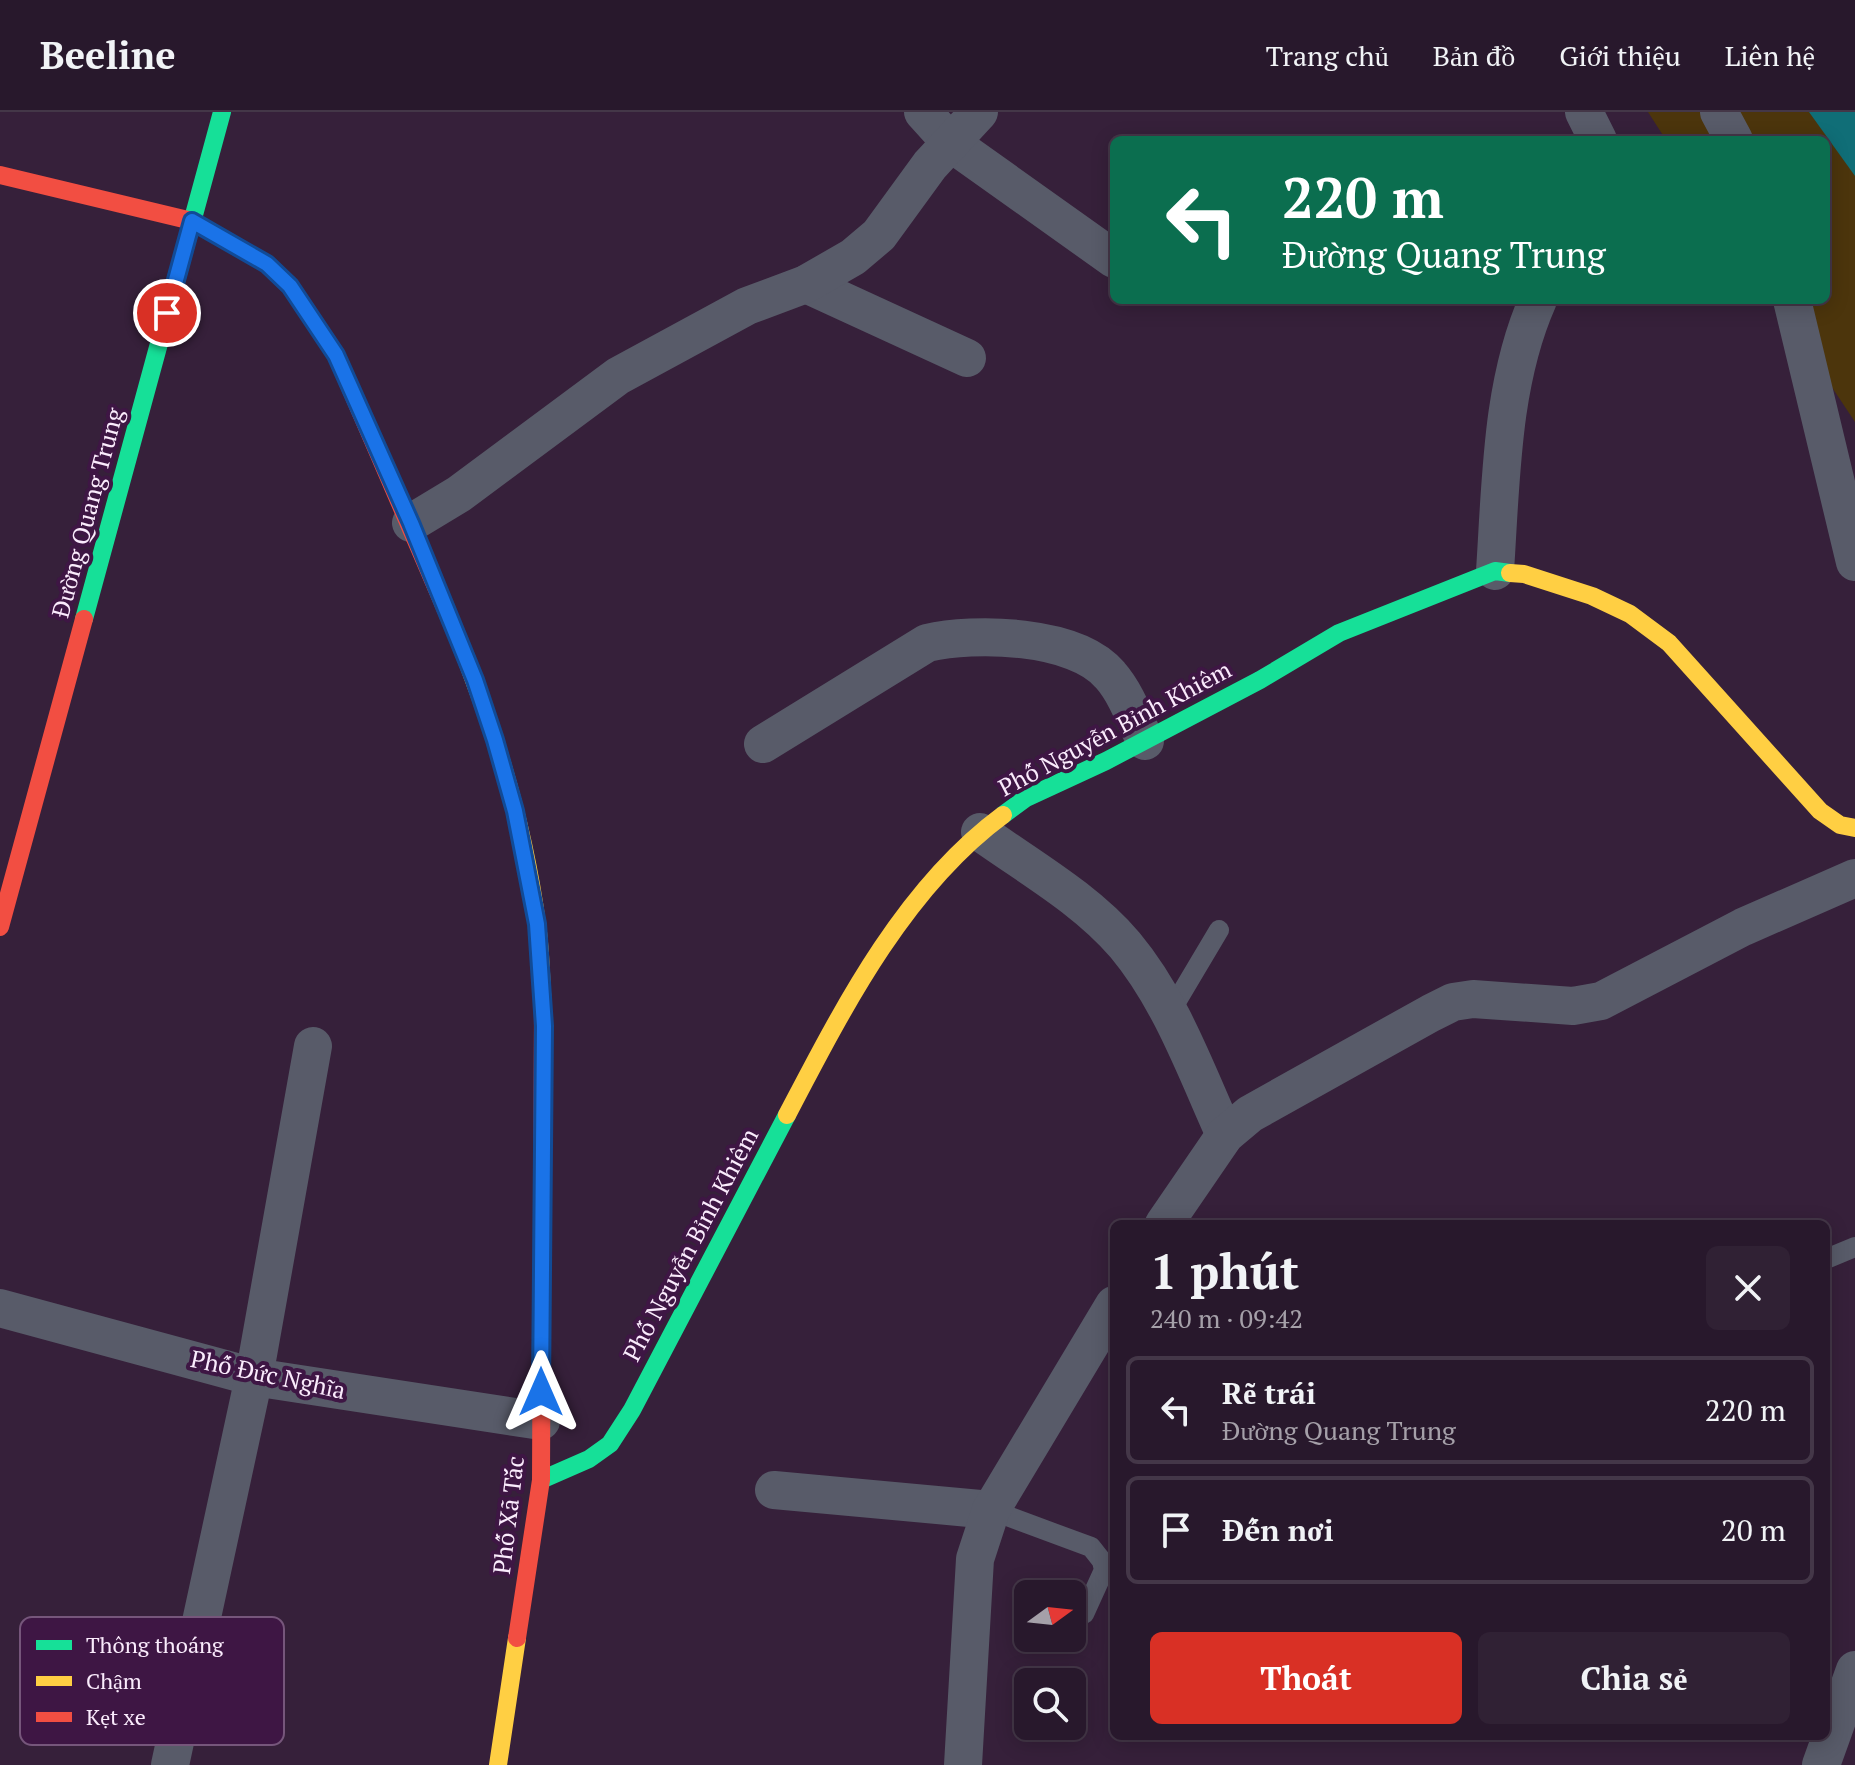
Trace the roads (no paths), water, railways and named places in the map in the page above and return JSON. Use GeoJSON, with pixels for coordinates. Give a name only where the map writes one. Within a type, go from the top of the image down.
{"type":"FeatureCollection","features":[{"type":"Feature","properties":{"kind":"street","name":"Đường Quang Trung"},"geometry":{"type":"LineString","coordinates":[[0,927],[222,112]]}},
{"type":"Feature","properties":{"kind":"street"},"geometry":{"type":"LineString","coordinates":[[923,112],[951,143],[1110,256]]}},
{"type":"Feature","properties":{"kind":"street"},"geometry":{"type":"LineString","coordinates":[[411,523],[459,494],[618,376],[747,306],[806,284],[853,257],[879,235],[930,165],[979,112]]}},
{"type":"Feature","properties":{"kind":"street"},"geometry":{"type":"LineString","coordinates":[[1584,112],[1596,136]]}},
{"type":"Feature","properties":{"kind":"street"},"geometry":{"type":"LineString","coordinates":[[1719,112],[1732,136]]}},
{"type":"Feature","properties":{"kind":"street","name":"Phố Xã Tắc"},"geometry":{"type":"LineString","coordinates":[[0,175],[192,221],[267,264],[290,286],[336,355],[411,523],[475,680],[495,740],[515,811],[537,924],[544,1026],[541,1480],[498,1765]]}},
{"type":"Feature","properties":{"kind":"street"},"geometry":{"type":"LineString","coordinates":[[806,284],[967,358]]}},
{"type":"Feature","properties":{"kind":"street"},"geometry":{"type":"LineString","coordinates":[[1536,304],[1522,342],[1506,424],[1495,571],[1524,574],[1592,596],[1630,614],[1669,643],[1820,811],[1840,825],[1855,828]]}},
{"type":"Feature","properties":{"kind":"street"},"geometry":{"type":"LineString","coordinates":[[1793,304],[1855,562]]}},
{"type":"Feature","properties":{"kind":"street","name":"Phố Nguyễn Bỉnh Khiêm"},"geometry":{"type":"LineString","coordinates":[[541,1480],[589,1459],[610,1444],[632,1410],[792,1105],[857,990],[916,899],[980,832],[1026,798],[1145,741],[1260,680],[1339,633],[1495,571]]}},
{"type":"Feature","properties":{"kind":"street"},"geometry":{"type":"LineString","coordinates":[[763,744],[927,643],[954,637],[987,637],[1047,644],[1083,656],[1108,672],[1121,689],[1145,741]]}},
{"type":"Feature","properties":{"kind":"street"},"geometry":{"type":"LineString","coordinates":[[980,832],[1095,916],[1124,944],[1157,989],[1225,1135]]}},
{"type":"Feature","properties":{"kind":"street"},"geometry":{"type":"LineString","coordinates":[[1167,1220],[1225,1135],[1261,1108],[1453,1002],[1473,999],[1573,1006],[1601,1001],[1743,927],[1855,878]]}},
{"type":"Feature","properties":{"kind":"street"},"geometry":{"type":"LineString","coordinates":[[202,1617],[254,1377],[313,1046]]}},
{"type":"Feature","properties":{"kind":"street","name":"Phố Đức Nghĩa"},"geometry":{"type":"LineString","coordinates":[[0,1308],[254,1377],[541,1421]]}},
{"type":"Feature","properties":{"kind":"street"},"geometry":{"type":"LineString","coordinates":[[963,1765],[975,1559],[991,1510],[1110,1312]]}},
{"type":"Feature","properties":{"kind":"street"},"geometry":{"type":"LineString","coordinates":[[774,1490],[991,1510]]}},
{"type":"Feature","properties":{"kind":"street"},"geometry":{"type":"LineString","coordinates":[[1830,1740],[1855,1670]]}},
{"type":"Feature","properties":{"kind":"street"},"geometry":{"type":"LineString","coordinates":[[1821,1765],[1830,1740]]}},
{"type":"Feature","properties":{"kind":"street"},"geometry":{"type":"LineString","coordinates":[[170,1765],[174,1745]]}},
{"type":"Feature","properties":{"kind":"lane"},"geometry":{"type":"LineString","coordinates":[[1169,1014],[1219,930]]}},
{"type":"Feature","properties":{"kind":"lane"},"geometry":{"type":"LineString","coordinates":[[1830,1257],[1855,1247]]}},
{"type":"Feature","properties":{"kind":"lane"},"geometry":{"type":"LineString","coordinates":[[991,1510],[1091,1547],[1097,1553],[1104,1570],[1086,1610]]}}]}
